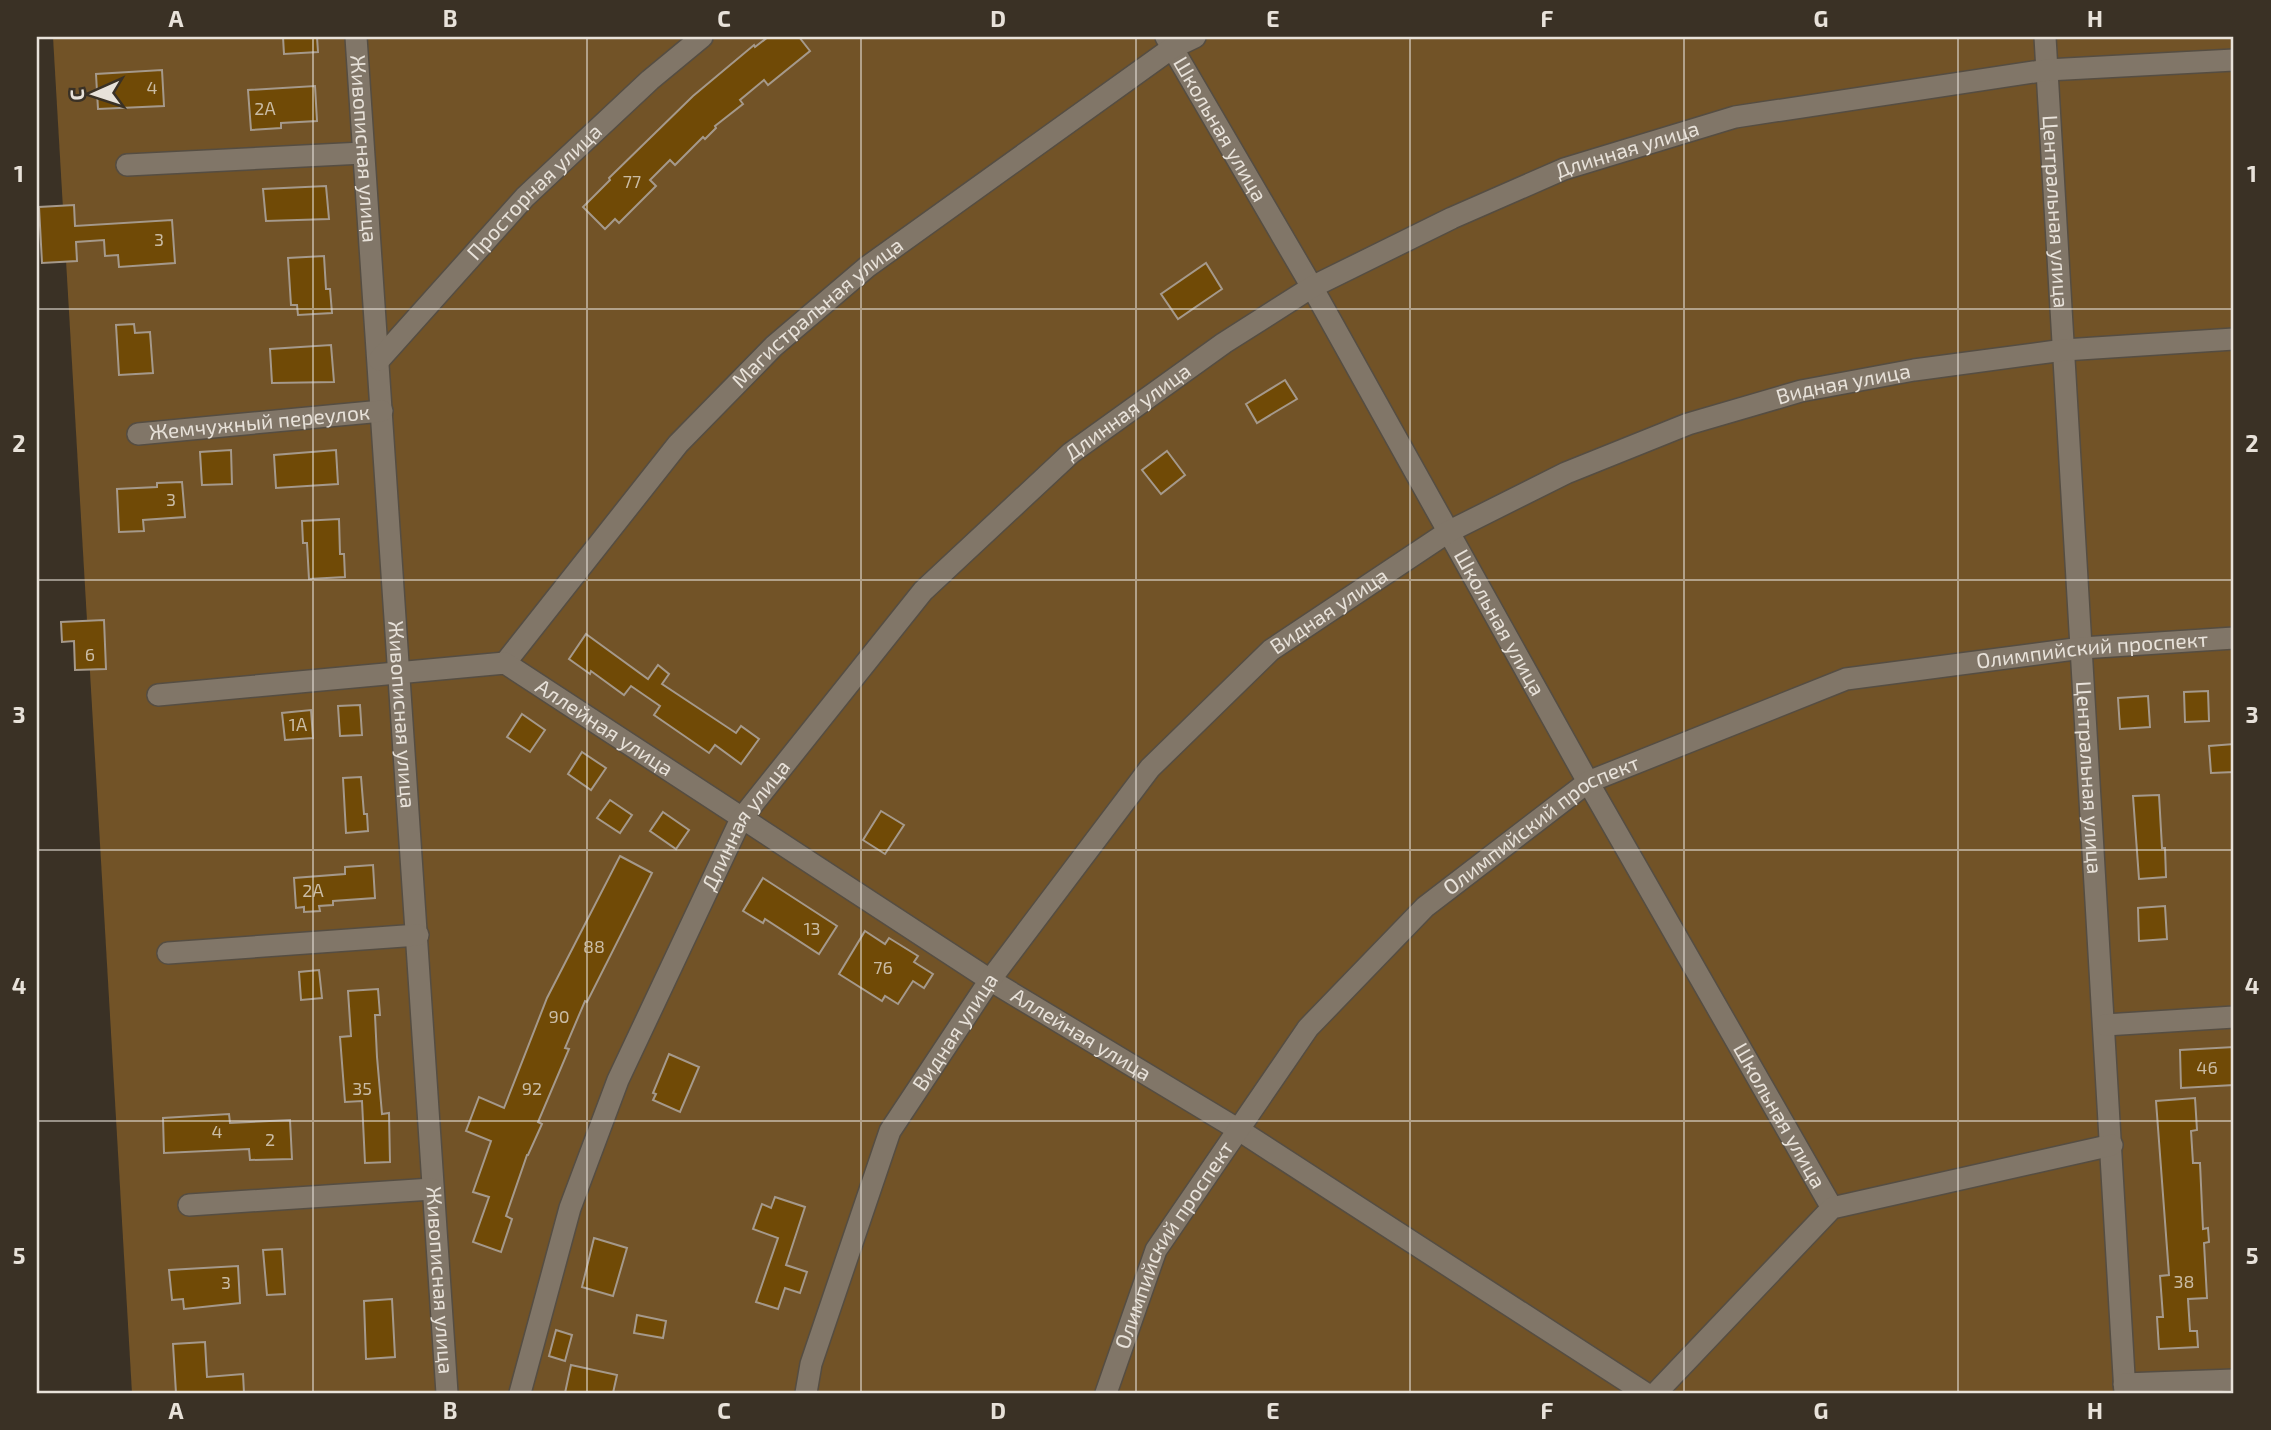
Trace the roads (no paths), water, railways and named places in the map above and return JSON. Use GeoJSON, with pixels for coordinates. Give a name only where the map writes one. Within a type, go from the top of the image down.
{"type":"FeatureCollection","features":[{"type":"Feature","properties":{"kind":"street","name":"Живописная улица"},"geometry":{"type":"LineString","coordinates":[[356,37],[447,1393]]}},
{"type":"Feature","properties":{"kind":"street","name":"Просторная улица"},"geometry":{"type":"LineString","coordinates":[[379,360],[525,197],[650,80],[702,37]]}},
{"type":"Feature","properties":{"kind":"street","name":"Магистральная улица"},"geometry":{"type":"LineString","coordinates":[[505,663],[678,444],[774,346],[867,267],[1169,42],[1195,37]]}},
{"type":"Feature","properties":{"kind":"street","name":"Центральная улица"},"geometry":{"type":"LineString","coordinates":[[2045,37],[2125,1389]]}},
{"type":"Feature","properties":{"kind":"street","name":"Школьная улица"},"geometry":{"type":"LineString","coordinates":[[1169,42],[1312,286],[1588,782],[1832,1208]]}},
{"type":"Feature","properties":{"kind":"street","name":"Длинная улица"},"geometry":{"type":"LineString","coordinates":[[520,1393],[570,1209],[618,1080],[741,819],[923,592],[1071,453],[1224,343],[1312,286],[1452,218],[1564,169],[1735,117],[2047,70],[2234,60]]}},
{"type":"Feature","properties":{"kind":"street"},"geometry":{"type":"LineString","coordinates":[[127,165],[363,153]]}},
{"type":"Feature","properties":{"kind":"street","name":"Видная улица"},"geometry":{"type":"LineString","coordinates":[[806,1393],[811,1364],[890,1130],[990,980],[1150,768],[1271,650],[1448,532],[1566,473],[1688,424],[1801,391],[1914,370],[2064,350],[2234,339]]}},
{"type":"Feature","properties":{"kind":"street","name":"Жемчужный переулок"},"geometry":{"type":"LineString","coordinates":[[138,435],[382,411]]}},
{"type":"Feature","properties":{"kind":"street","name":"Олимпийский проспект"},"geometry":{"type":"LineString","coordinates":[[1106,1393],[1156,1250],[1308,1028],[1425,906],[1588,782],[1846,680],[2082,648],[2234,638]]}},
{"type":"Feature","properties":{"kind":"street"},"geometry":{"type":"LineString","coordinates":[[158,695],[505,663]]}},
{"type":"Feature","properties":{"kind":"street","name":"Аллейная улица"},"geometry":{"type":"LineString","coordinates":[[505,663],[990,980],[1239,1130],[1645,1393]]}},
{"type":"Feature","properties":{"kind":"street"},"geometry":{"type":"LineString","coordinates":[[168,953],[418,935]]}},
{"type":"Feature","properties":{"kind":"street"},"geometry":{"type":"LineString","coordinates":[[2105,1025],[2234,1017]]}},
{"type":"Feature","properties":{"kind":"street"},"geometry":{"type":"LineString","coordinates":[[1656,1393],[1832,1208],[2112,1145]]}},
{"type":"Feature","properties":{"kind":"street"},"geometry":{"type":"LineString","coordinates":[[190,1205],[432,1189]]}},
{"type":"Feature","properties":{"kind":"street"},"geometry":{"type":"LineString","coordinates":[[2125,1389],[2234,1380]]}}]}
